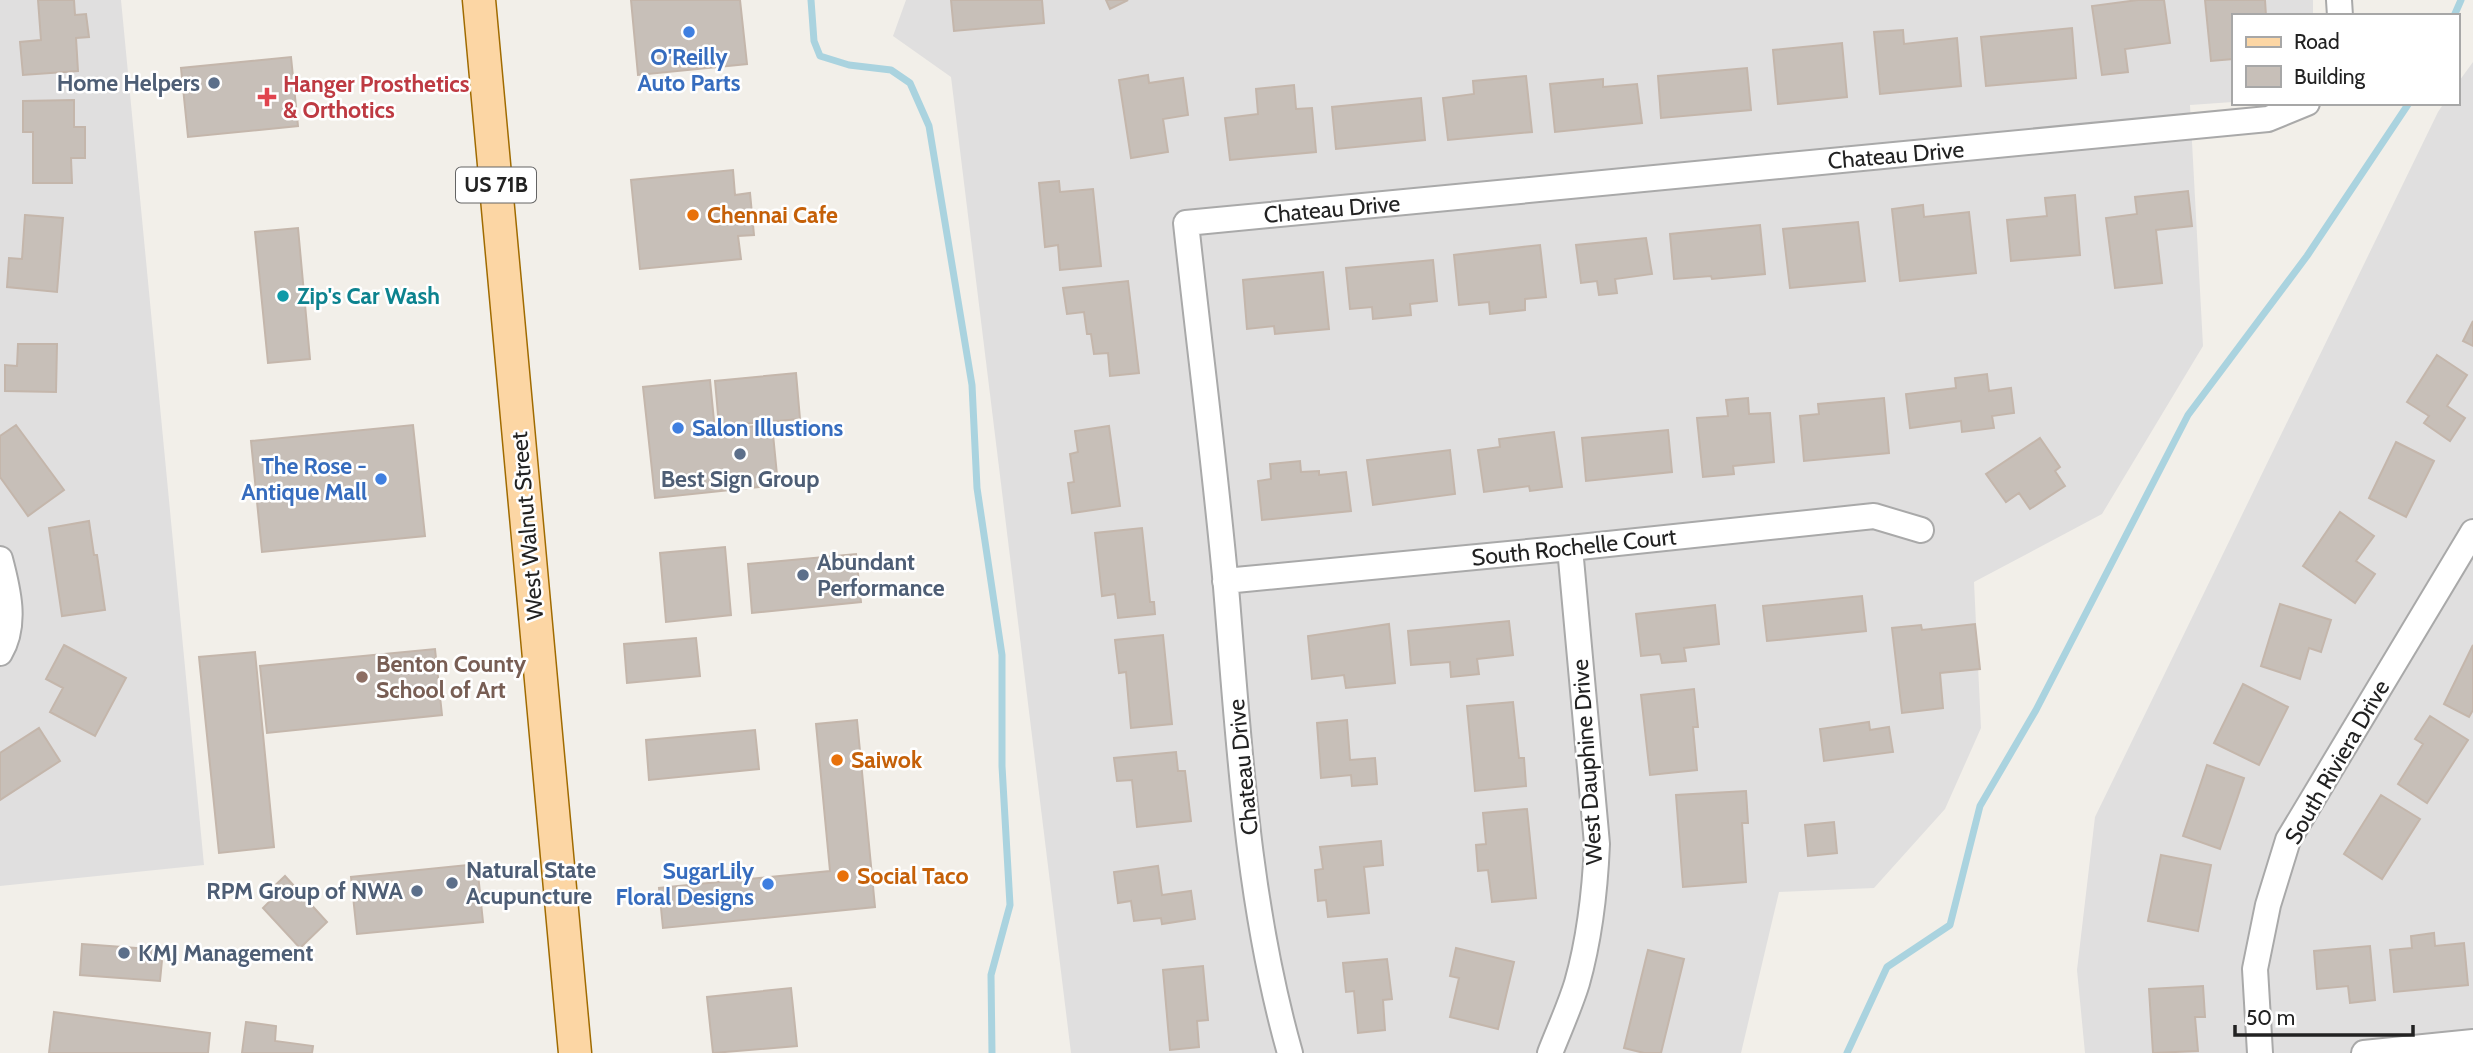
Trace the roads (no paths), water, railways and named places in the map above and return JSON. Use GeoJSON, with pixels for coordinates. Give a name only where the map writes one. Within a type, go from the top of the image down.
{"type":"FeatureCollection","features":[{"type":"Feature","properties":{"kind":"main road","name":"West Walnut Street"},"geometry":{"type":"LineString","coordinates":[[479,0],[575,1053]]}},
{"type":"Feature","properties":{"kind":"street","name":"Chateau Drive"},"geometry":{"type":"LineString","coordinates":[[1290,1053],[1266,958],[1253,870],[1186,223],[2268,120],[2302,105]]}},
{"type":"Feature","properties":{"kind":"street","name":"South Rochelle Court"},"geometry":{"type":"LineString","coordinates":[[1225,581],[1874,516],[1921,530]]}},
{"type":"Feature","properties":{"kind":"street","name":"South Riviera Drive"},"geometry":{"type":"LineString","coordinates":[[2260,1053],[2255,969],[2268,905],[2288,841],[2473,532]]}},
{"type":"Feature","properties":{"kind":"street","name":"West Dauphine Drive"},"geometry":{"type":"LineString","coordinates":[[1550,1053],[1577,984],[1595,890],[1597,844],[1570,548]]}},
{"type":"Feature","properties":{"kind":"street"},"geometry":{"type":"LineString","coordinates":[[0,559],[9,597],[7,641],[0,653]]}},
{"type":"Feature","properties":{"kind":"street"},"geometry":{"type":"LineString","coordinates":[[2364,1053],[2473,1042]]}},
{"type":"Feature","properties":{"kind":"waterway"},"geometry":{"type":"LineString","coordinates":[[811,0],[814,41],[820,56],[849,65],[891,70],[910,83],[929,126],[972,385],[977,488],[1002,655],[1002,766],[1010,905],[991,975],[992,1053]]}},
{"type":"Feature","properties":{"kind":"waterway"},"geometry":{"type":"LineString","coordinates":[[2455,14],[2461,0]]}},
{"type":"Feature","properties":{"kind":"waterway"},"geometry":{"type":"LineString","coordinates":[[1847,1053],[1887,967],[1950,925],[1980,806],[2036,710],[2188,415],[2307,256],[2408,105]]}},
{"type":"Feature","properties":{"kind":"place","name":"O'Reilly Auto Parts"},"geometry":{"type":"Point","coordinates":[689,32]}},
{"type":"Feature","properties":{"kind":"place","name":"Home Helpers"},"geometry":{"type":"Point","coordinates":[214,83]}},
{"type":"Feature","properties":{"kind":"place","name":"Hanger Prosthetics & Orthotics"},"geometry":{"type":"Point","coordinates":[267,97]}},
{"type":"Feature","properties":{"kind":"place","name":"Chennai Cafe"},"geometry":{"type":"Point","coordinates":[693,215]}},
{"type":"Feature","properties":{"kind":"place","name":"Zip's Car Wash"},"geometry":{"type":"Point","coordinates":[283,296]}},
{"type":"Feature","properties":{"kind":"place","name":"Salon Illustions"},"geometry":{"type":"Point","coordinates":[678,428]}},
{"type":"Feature","properties":{"kind":"place","name":"Best Sign Group"},"geometry":{"type":"Point","coordinates":[740,454]}},
{"type":"Feature","properties":{"kind":"place","name":"The Rose - Antique Mall"},"geometry":{"type":"Point","coordinates":[381,479]}},
{"type":"Feature","properties":{"kind":"place","name":"Abundant Performance"},"geometry":{"type":"Point","coordinates":[803,575]}},
{"type":"Feature","properties":{"kind":"place","name":"Benton County School of Art"},"geometry":{"type":"Point","coordinates":[362,677]}},
{"type":"Feature","properties":{"kind":"place","name":"Saiwok"},"geometry":{"type":"Point","coordinates":[837,760]}},
{"type":"Feature","properties":{"kind":"place","name":"Social Taco"},"geometry":{"type":"Point","coordinates":[843,876]}},
{"type":"Feature","properties":{"kind":"place","name":"Natural State Acupuncture"},"geometry":{"type":"Point","coordinates":[452,883]}},
{"type":"Feature","properties":{"kind":"place","name":"SugarLily Floral Designs"},"geometry":{"type":"Point","coordinates":[768,884]}},
{"type":"Feature","properties":{"kind":"place","name":"RPM Group of NWA"},"geometry":{"type":"Point","coordinates":[417,891]}},
{"type":"Feature","properties":{"kind":"place","name":"KMJ Management"},"geometry":{"type":"Point","coordinates":[124,953]}}]}
